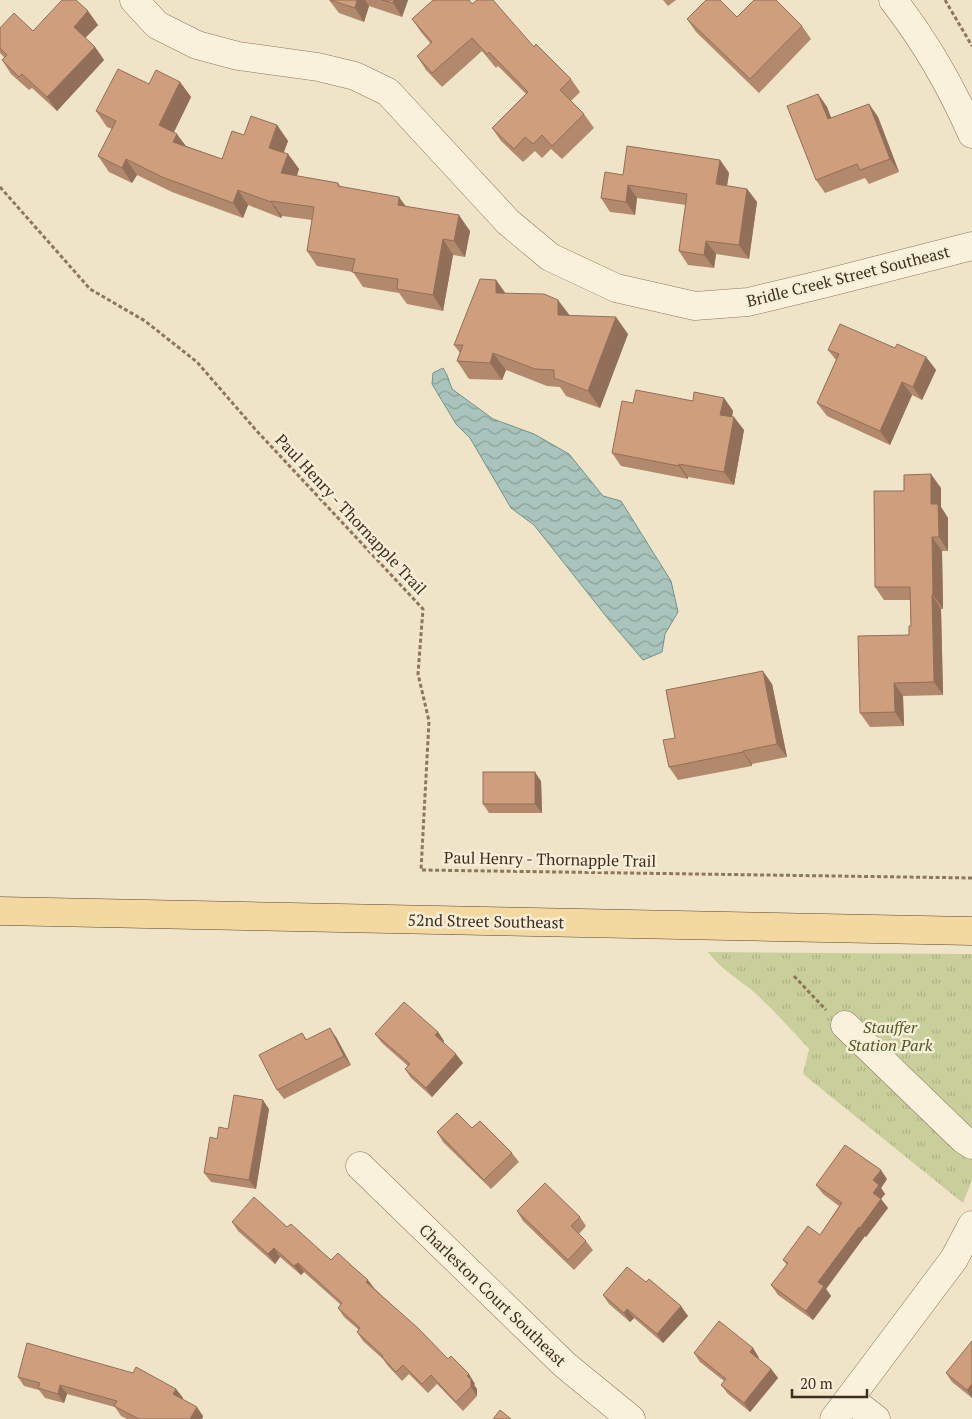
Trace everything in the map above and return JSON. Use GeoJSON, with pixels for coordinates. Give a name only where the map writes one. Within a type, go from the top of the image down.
{"type":"FeatureCollection","features":[{"type":"Feature","properties":{"kind":"main road","name":"52nd Street Southeast"},"geometry":{"type":"LineString","coordinates":[[0,911],[972,931]]}},
{"type":"Feature","properties":{"kind":"street","name":"Bridle Creek Street Southeast"},"geometry":{"type":"LineString","coordinates":[[134,0],[157,25],[196,45],[238,56],[318,67],[355,76],[388,92],[508,222],[550,257],[616,288],[695,306],[748,302],[972,246]]}},
{"type":"Feature","properties":{"kind":"street"},"geometry":{"type":"LineString","coordinates":[[892,0],[911,23],[942,73],[972,134]]}},
{"type":"Feature","properties":{"kind":"street"},"geometry":{"type":"LineString","coordinates":[[845,1025],[963,1139],[972,1145]]}},
{"type":"Feature","properties":{"kind":"street","name":"Charleston Court Southeast"},"geometry":{"type":"LineString","coordinates":[[360,1166],[565,1365],[631,1419]]}},
{"type":"Feature","properties":{"kind":"street"},"geometry":{"type":"LineString","coordinates":[[876,1419],[842,1409],[954,1259],[972,1225]]}},
{"type":"Feature","properties":{"kind":"path"},"geometry":{"type":"LineString","coordinates":[[945,0],[972,46]]}},
{"type":"Feature","properties":{"kind":"path","name":"Paul Henry - Thornapple Trail"},"geometry":{"type":"LineString","coordinates":[[0,187],[90,289],[145,321],[196,362],[255,430],[423,609],[418,674],[429,721],[421,870],[972,878]]}},
{"type":"Feature","properties":{"kind":"path"},"geometry":{"type":"LineString","coordinates":[[794,976],[837,1023],[845,1025]]}},
{"type":"Feature","properties":{"kind":"green space","name":"Stauffer Station Park"},"geometry":{"type":"Polygon","coordinates":[[[708,952],[972,954],[972,1180],[963,1203],[803,1074],[809,1049],[762,1000],[724,969],[708,952]]]}},
{"type":"Feature","properties":{"kind":"water"},"geometry":{"type":"Polygon","coordinates":[[[443,368],[452,389],[493,419],[534,434],[569,454],[603,496],[621,501],[671,581],[678,612],[665,634],[662,652],[643,660],[534,525],[511,508],[470,438],[456,424],[432,384],[433,373],[443,368]]]}},
{"type":"Feature","properties":{"kind":"building"},"geometry":{"type":"Polygon","coordinates":[[[62,0],[76,0],[88,11],[74,27],[95,47],[47,97],[22,74],[19,77],[2,60],[7,55],[0,48],[0,28],[14,13],[33,31],[62,0]]]}},
{"type":"Feature","properties":{"kind":"building"},"geometry":{"type":"Polygon","coordinates":[[[330,0],[357,0],[355,8],[330,0]]]}},
{"type":"Feature","properties":{"kind":"building"},"geometry":{"type":"Polygon","coordinates":[[[382,0],[394,0],[393,3],[382,0]]]}},
{"type":"Feature","properties":{"kind":"building"},"geometry":{"type":"Polygon","coordinates":[[[433,0],[469,0],[472,4],[477,0],[493,0],[534,47],[536,44],[571,79],[560,90],[584,114],[552,146],[542,135],[533,144],[525,137],[514,149],[492,128],[528,92],[489,52],[487,54],[472,38],[432,73],[417,56],[432,42],[412,19],[433,0]]]}},
{"type":"Feature","properties":{"kind":"building"},"geometry":{"type":"Polygon","coordinates":[[[706,0],[720,0],[737,17],[754,0],[776,0],[802,26],[750,79],[687,19],[706,0]]]}},
{"type":"Feature","properties":{"kind":"building"},"geometry":{"type":"Polygon","coordinates":[[[118,69],[149,84],[156,70],[180,82],[159,125],[177,134],[173,142],[222,159],[232,131],[244,135],[251,116],[277,125],[269,148],[288,154],[281,173],[338,183],[338,186],[399,197],[398,205],[459,215],[454,241],[443,239],[433,295],[397,289],[398,279],[352,272],[355,259],[307,251],[314,207],[271,202],[238,190],[233,203],[162,177],[126,159],[122,168],[98,156],[116,121],[96,111],[118,69]]]}},
{"type":"Feature","properties":{"kind":"building"},"geometry":{"type":"Polygon","coordinates":[[[818,94],[828,119],[869,104],[890,159],[860,170],[857,164],[816,180],[787,106],[818,94]]]}},
{"type":"Feature","properties":{"kind":"building"},"geometry":{"type":"Polygon","coordinates":[[[627,146],[720,160],[716,184],[747,189],[739,245],[706,241],[704,255],[679,251],[687,194],[628,185],[626,202],[601,198],[605,172],[623,175],[627,146]]]}},
{"type":"Feature","properties":{"kind":"building"},"geometry":{"type":"Polygon","coordinates":[[[480,279],[496,280],[496,293],[544,294],[558,300],[558,315],[616,317],[588,391],[554,378],[554,370],[535,369],[493,353],[490,363],[457,361],[463,345],[454,345],[480,279]]]}},
{"type":"Feature","properties":{"kind":"building"},"geometry":{"type":"Polygon","coordinates":[[[840,324],[895,348],[897,344],[926,357],[913,387],[902,382],[880,431],[817,403],[839,354],[828,350],[840,324]]]}},
{"type":"Feature","properties":{"kind":"building"},"geometry":{"type":"Polygon","coordinates":[[[636,390],[693,401],[694,392],[724,398],[720,415],[734,417],[724,472],[679,464],[679,466],[612,453],[622,401],[633,403],[636,390]]]}},
{"type":"Feature","properties":{"kind":"building"},"geometry":{"type":"Polygon","coordinates":[[[931,474],[931,504],[938,504],[939,537],[932,537],[934,682],[894,683],[895,712],[860,713],[858,636],[909,635],[909,626],[911,626],[910,587],[875,587],[874,491],[904,491],[904,475],[931,474]]]}},
{"type":"Feature","properties":{"kind":"building"},"geometry":{"type":"Polygon","coordinates":[[[763,671],[777,744],[669,767],[663,740],[675,738],[666,690],[763,671]]]}},
{"type":"Feature","properties":{"kind":"building"},"geometry":{"type":"Polygon","coordinates":[[[483,772],[535,772],[535,804],[483,804],[483,772]]]}},
{"type":"Feature","properties":{"kind":"building"},"geometry":{"type":"Polygon","coordinates":[[[404,1002],[438,1032],[435,1035],[456,1054],[426,1088],[405,1069],[410,1064],[375,1034],[404,1002]]]}},
{"type":"Feature","properties":{"kind":"building"},"geometry":{"type":"Polygon","coordinates":[[[330,1028],[344,1056],[277,1090],[259,1055],[302,1033],[306,1040],[330,1028]]]}},
{"type":"Feature","properties":{"kind":"building"},"geometry":{"type":"Polygon","coordinates":[[[234,1095],[263,1100],[249,1180],[204,1173],[210,1137],[217,1139],[219,1127],[228,1129],[234,1095]]]}},
{"type":"Feature","properties":{"kind":"building"},"geometry":{"type":"Polygon","coordinates":[[[457,1113],[472,1128],[480,1121],[512,1153],[484,1180],[437,1132],[457,1113]]]}},
{"type":"Feature","properties":{"kind":"building"},"geometry":{"type":"Polygon","coordinates":[[[845,1145],[881,1170],[873,1180],[879,1185],[873,1193],[881,1199],[818,1282],[824,1286],[806,1311],[771,1285],[788,1263],[783,1260],[808,1226],[820,1235],[842,1203],[816,1185],[845,1145]]]}},
{"type":"Feature","properties":{"kind":"building"},"geometry":{"type":"Polygon","coordinates":[[[545,1183],[580,1217],[571,1226],[586,1241],[568,1260],[517,1211],[545,1183]]]}},
{"type":"Feature","properties":{"kind":"building"},"geometry":{"type":"Polygon","coordinates":[[[254,1197],[287,1227],[291,1224],[331,1260],[338,1253],[368,1280],[366,1282],[418,1328],[448,1359],[451,1356],[469,1374],[467,1376],[471,1379],[471,1387],[456,1402],[431,1375],[422,1384],[403,1365],[396,1372],[383,1356],[357,1332],[360,1328],[338,1308],[342,1303],[298,1263],[294,1266],[274,1248],[268,1254],[232,1222],[254,1197]]]}},
{"type":"Feature","properties":{"kind":"building"},"geometry":{"type":"Polygon","coordinates":[[[627,1267],[646,1282],[649,1279],[681,1306],[657,1334],[627,1309],[624,1313],[603,1295],[627,1267]]]}},
{"type":"Feature","properties":{"kind":"building"},"geometry":{"type":"Polygon","coordinates":[[[719,1321],[753,1348],[750,1352],[771,1369],[744,1403],[721,1385],[726,1379],[694,1353],[719,1321]]]}},
{"type":"Feature","properties":{"kind":"building"},"geometry":{"type":"Polygon","coordinates":[[[972,1341],[972,1384],[967,1390],[946,1373],[972,1341]]]}},
{"type":"Feature","properties":{"kind":"building"},"geometry":{"type":"Polygon","coordinates":[[[27,1343],[133,1373],[136,1367],[176,1389],[173,1394],[197,1407],[190,1419],[139,1419],[114,1406],[117,1401],[60,1385],[58,1394],[38,1388],[40,1383],[18,1377],[27,1343]]]}},
{"type":"Feature","properties":{"kind":"building"},"geometry":{"type":"Polygon","coordinates":[[[500,1410],[511,1419],[493,1419],[500,1410]]]}}]}
